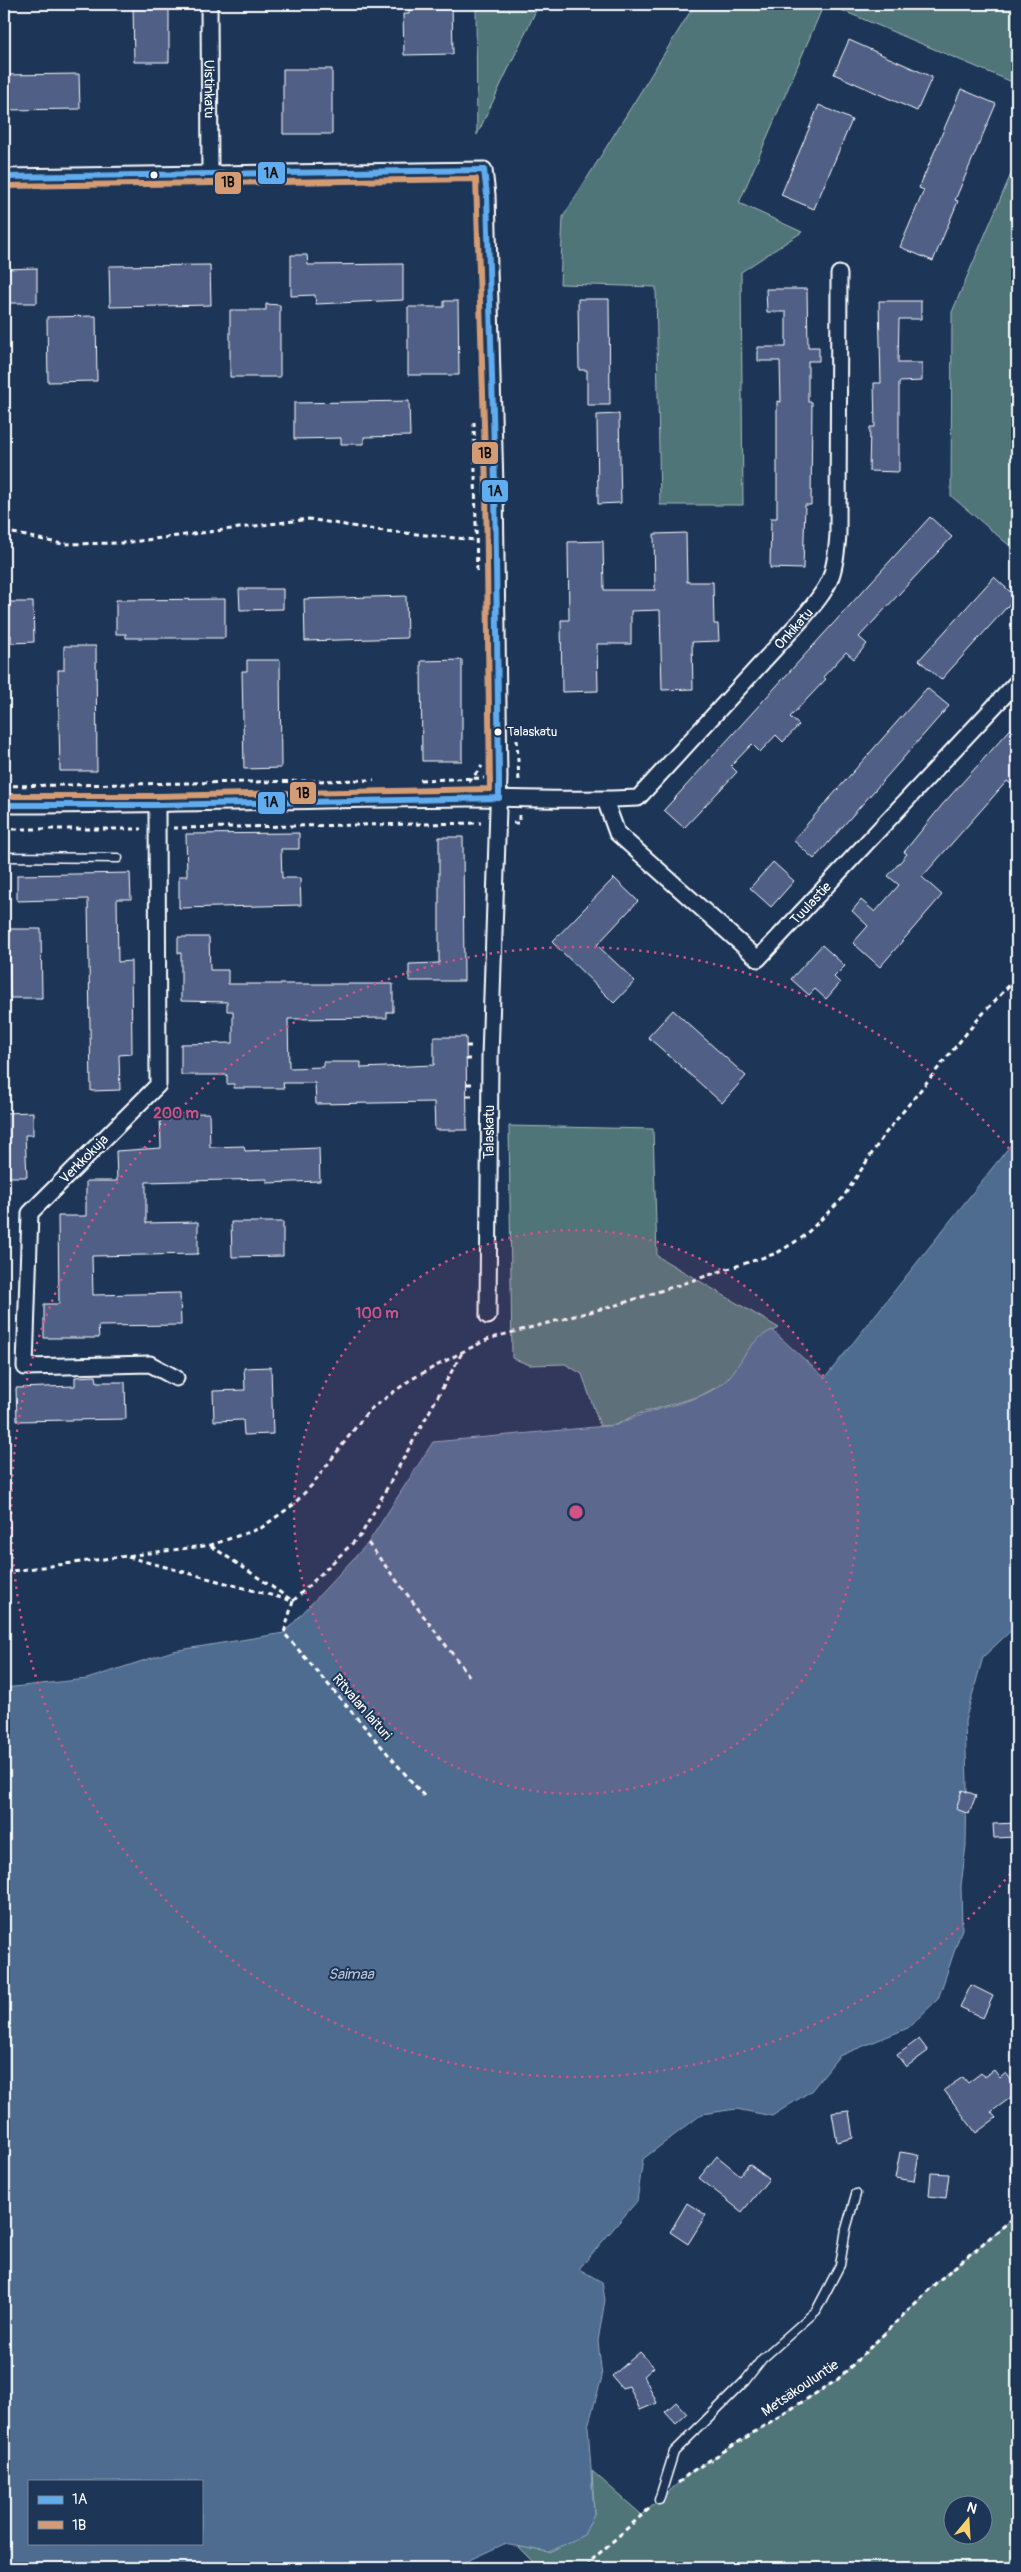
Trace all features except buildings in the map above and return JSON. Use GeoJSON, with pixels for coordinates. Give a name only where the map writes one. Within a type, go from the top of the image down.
{"type":"FeatureCollection","features":[{"type":"Feature","properties":{"kind":"street","name":"Uistinkatu"},"geometry":{"type":"LineString","coordinates":[[209,4],[210,174]]}},
{"type":"Feature","properties":{"kind":"street","name":"Talaskatu"},"geometry":{"type":"LineString","coordinates":[[210,174],[484,170],[487,195],[495,486],[499,777],[499,822],[490,1045],[488,1316]]}},
{"type":"Feature","properties":{"kind":"street"},"geometry":{"type":"LineString","coordinates":[[4,177],[210,174]]}},
{"type":"Feature","properties":{"kind":"street","name":"Onkikatu"},"geometry":{"type":"LineString","coordinates":[[4,805],[157,806],[468,798],[605,800],[638,798],[808,612],[824,593],[836,567],[838,534],[839,274]]}},
{"type":"Feature","properties":{"kind":"street","name":"Tuulastie"},"geometry":{"type":"LineString","coordinates":[[605,800],[617,833],[758,959],[1017,682]]}},
{"type":"Feature","properties":{"kind":"street","name":"Verkkokuja"},"geometry":{"type":"LineString","coordinates":[[157,806],[158,1085],[30,1213],[25,1367],[150,1364],[176,1378]]}},
{"type":"Feature","properties":{"kind":"lane"},"geometry":{"type":"LineString","coordinates":[[4,857],[118,858]]}},
{"type":"Feature","properties":{"kind":"lane"},"geometry":{"type":"LineString","coordinates":[[1017,2143],[1014,2166],[1017,2177]]}},
{"type":"Feature","properties":{"kind":"lane"},"geometry":{"type":"LineString","coordinates":[[659,2500],[674,2452],[745,2381],[762,2359],[816,2311],[840,2265],[846,2229],[856,2194]]}},
{"type":"Feature","properties":{"kind":"path"},"geometry":{"type":"LineString","coordinates":[[474,421],[478,579]]}},
{"type":"Feature","properties":{"kind":"path"},"geometry":{"type":"LineString","coordinates":[[4,531],[62,544],[123,543],[309,519],[375,530],[476,540]]}},
{"type":"Feature","properties":{"kind":"path"},"geometry":{"type":"LineString","coordinates":[[467,823],[469,779],[483,764]]}},
{"type":"Feature","properties":{"kind":"path"},"geometry":{"type":"LineString","coordinates":[[410,780],[519,778]]}},
{"type":"Feature","properties":{"kind":"path"},"geometry":{"type":"LineString","coordinates":[[4,786],[381,780]]}},
{"type":"Feature","properties":{"kind":"path"},"geometry":{"type":"LineString","coordinates":[[4,829],[520,823]]}},
{"type":"Feature","properties":{"kind":"path"},"geometry":{"type":"LineString","coordinates":[[4,1572],[211,1545],[261,1528],[293,1505],[312,1485],[368,1411],[410,1380],[464,1350],[491,1338],[620,1304],[777,1253],[803,1237],[842,1199],[884,1135],[978,1019],[1017,977]]}},
{"type":"Feature","properties":{"kind":"path"},"geometry":{"type":"LineString","coordinates":[[293,1601],[361,1535],[464,1350]]}},
{"type":"Feature","properties":{"kind":"path"},"geometry":{"type":"LineString","coordinates":[[368,1543],[470,1677]]}},
{"type":"Feature","properties":{"kind":"path"},"geometry":{"type":"LineString","coordinates":[[211,1545],[293,1601]]}},
{"type":"Feature","properties":{"kind":"path"},"geometry":{"type":"LineString","coordinates":[[124,1556],[293,1601]]}},
{"type":"Feature","properties":{"kind":"path","name":"Ritvalan laituri"},"geometry":{"type":"LineString","coordinates":[[293,1601],[284,1633],[424,1796]]}},
{"type":"Feature","properties":{"kind":"path","name":"Metsäkouluntie"},"geometry":{"type":"LineString","coordinates":[[587,2568],[594,2558],[691,2472],[837,2380],[938,2281],[1017,2216]]}},
{"type":"Feature","properties":{"kind":"green space"},"geometry":{"type":"Polygon","coordinates":[[[476,4],[539,4],[477,135],[476,4]]]}},
{"type":"Feature","properties":{"kind":"green space"},"geometry":{"type":"Polygon","coordinates":[[[695,4],[824,4],[739,203],[802,232],[741,272],[743,505],[660,505],[656,287],[560,284],[563,217],[695,4]]]}},
{"type":"Feature","properties":{"kind":"green space"},"geometry":{"type":"Polygon","coordinates":[[[827,4],[1017,4],[1017,84],[827,4]]]}},
{"type":"Feature","properties":{"kind":"green space"},"geometry":{"type":"Polygon","coordinates":[[[1017,160],[1017,552],[951,496],[952,312],[1017,160]]]}},
{"type":"Feature","properties":{"kind":"green space"},"geometry":{"type":"Polygon","coordinates":[[[509,1126],[653,1129],[657,1256],[779,1328],[755,1342],[738,1368],[724,1383],[700,1396],[635,1415],[616,1425],[600,1426],[582,1374],[565,1364],[530,1365],[512,1358],[509,1126]]]}},
{"type":"Feature","properties":{"kind":"green space"},"geometry":{"type":"Polygon","coordinates":[[[1017,2215],[1017,2568],[539,2568],[517,2546],[549,2552],[594,2514],[592,2471],[642,2515],[691,2472],[837,2380],[938,2281],[1017,2215]]]}},
{"type":"Feature","properties":{"kind":"water","name":"Saimaa"},"geometry":{"type":"Polygon","coordinates":[[[1017,1137],[1017,1625],[983,1657],[965,1721],[967,1782],[966,1845],[961,1886],[962,1929],[938,1999],[908,2028],[839,2056],[811,2091],[772,2116],[736,2109],[702,2114],[643,2159],[637,2201],[579,2269],[602,2282],[605,2300],[598,2341],[602,2377],[588,2426],[594,2514],[584,2535],[549,2552],[504,2544],[452,2568],[4,2568],[4,1688],[87,1679],[173,1651],[284,1633],[368,1543],[433,1442],[617,1425],[629,1419],[687,1401],[713,1390],[728,1378],[751,1346],[772,1330],[825,1378],[1017,1137]]]}},
{"type":"Feature","properties":{"kind":"transit line","name":"1A"},"geometry":{"type":"LineString","coordinates":[[4,177],[484,170],[487,195],[495,486],[499,777],[499,798],[157,805],[4,805]]}},
{"type":"Feature","properties":{"kind":"transit line","name":"1B"},"geometry":{"type":"LineString","coordinates":[[4,186],[476,179],[486,486],[490,789],[157,796],[4,796]]}},
{"type":"Feature","properties":{"kind":"place","name":"Talaskatu"},"geometry":{"type":"Point","coordinates":[498,732]}}]}
